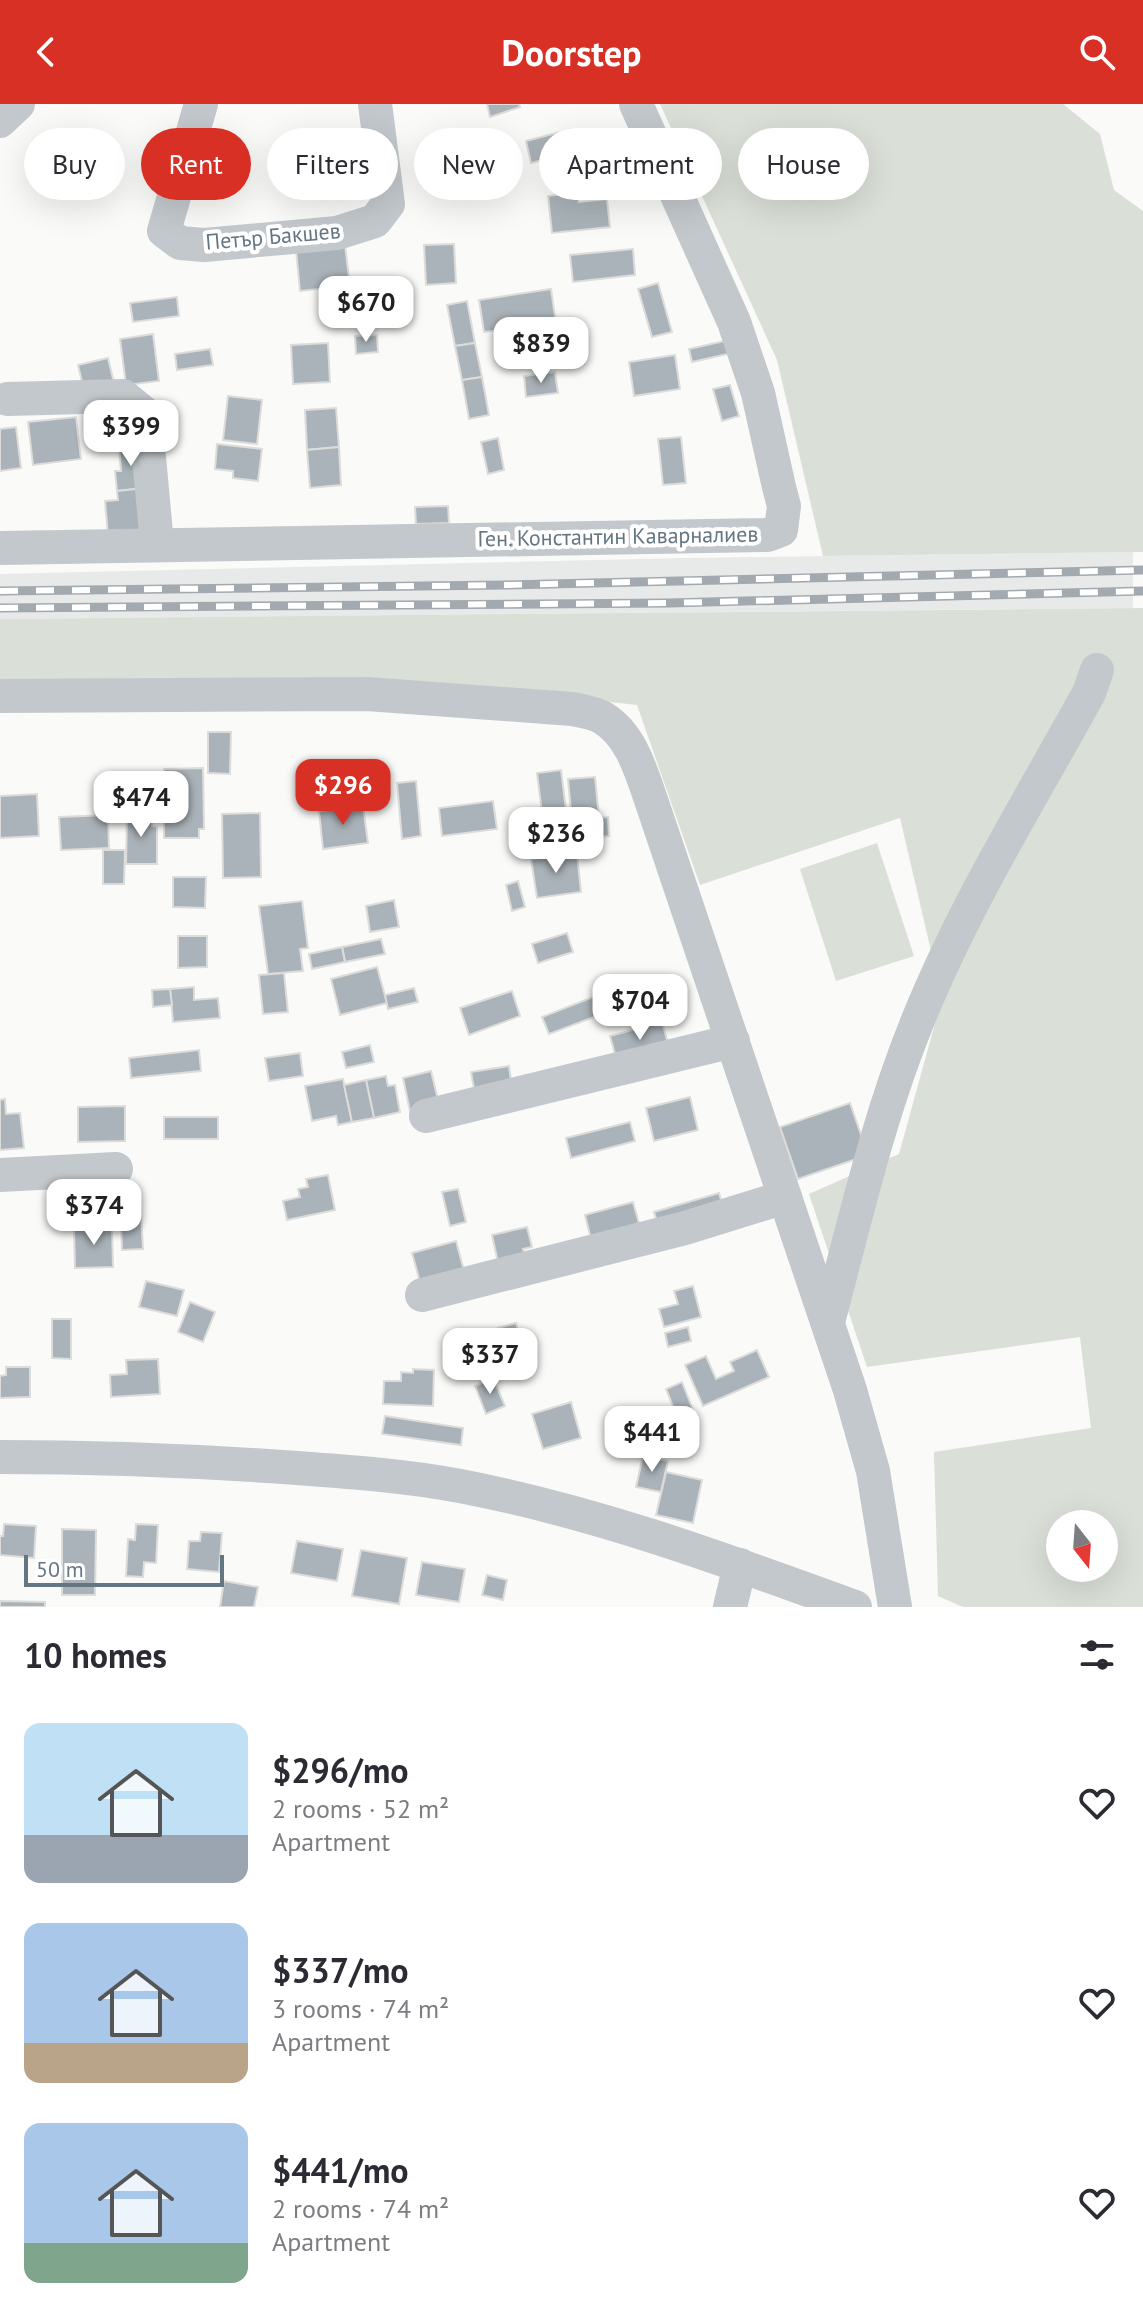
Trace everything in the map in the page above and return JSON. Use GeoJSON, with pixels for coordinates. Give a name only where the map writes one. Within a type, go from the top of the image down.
{"type":"FeatureCollection","features":[{"type":"Feature","properties":{"kind":"street"},"geometry":{"type":"LineString","coordinates":[[0,121],[18,104]]}},
{"type":"Feature","properties":{"kind":"street","name":"Петър Бакшев"},"geometry":{"type":"LineString","coordinates":[[201,104],[164,231],[180,243],[204,245],[337,233],[375,221],[388,204],[375,104]]}},
{"type":"Feature","properties":{"kind":"street","name":"Ген. Константин Каварналиев"},"geometry":{"type":"LineString","coordinates":[[0,548],[768,535],[781,530],[784,519],[779,487],[758,393],[734,322],[636,104]]}},
{"type":"Feature","properties":{"kind":"street"},"geometry":{"type":"LineString","coordinates":[[7,399],[123,396],[145,414],[157,544]]}},
{"type":"Feature","properties":{"kind":"street"},"geometry":{"type":"LineString","coordinates":[[828,1322],[884,1111],[918,1020],[958,931],[1089,693],[1097,670]]}},
{"type":"Feature","properties":{"kind":"street"},"geometry":{"type":"LineString","coordinates":[[0,696],[367,694],[572,709],[602,717],[623,736],[638,763],[828,1322],[873,1471],[895,1607]]}},
{"type":"Feature","properties":{"kind":"street"},"geometry":{"type":"LineString","coordinates":[[426,1116],[733,1041]]}},
{"type":"Feature","properties":{"kind":"street"},"geometry":{"type":"LineString","coordinates":[[0,1175],[116,1169]]}},
{"type":"Feature","properties":{"kind":"street"},"geometry":{"type":"LineString","coordinates":[[422,1295],[685,1228],[785,1197]]}},
{"type":"Feature","properties":{"kind":"street"},"geometry":{"type":"LineString","coordinates":[[0,1457],[253,1465],[459,1486],[544,1505],[740,1565],[855,1607]]}},
{"type":"Feature","properties":{"kind":"street"},"geometry":{"type":"LineString","coordinates":[[730,1607],[740,1565]]}},
{"type":"Feature","properties":{"kind":"shaded area"},"geometry":{"type":"Polygon","coordinates":[[[660,104],[1063,104],[1100,134],[1114,190],[1143,211],[1143,552],[823,556],[777,360],[704,200],[722,200],[722,128],[671,128],[660,104]]]}},
{"type":"Feature","properties":{"kind":"shaded area"},"geometry":{"type":"Polygon","coordinates":[[[1133,552],[1133,608],[0,619],[0,574],[684,558],[1133,552]]]}},
{"type":"Feature","properties":{"kind":"shaded area"},"geometry":{"type":"Polygon","coordinates":[[[1143,608],[1143,1607],[963,1607],[938,1596],[934,1452],[1091,1428],[1080,1337],[867,1367],[809,1194],[899,1154],[942,998],[900,818],[700,885],[637,705],[432,682],[0,682],[0,619],[1143,608]]]}},
{"type":"Feature","properties":{"kind":"shaded area"},"geometry":{"type":"Polygon","coordinates":[[[877,843],[914,956],[836,981],[800,869],[877,843]]]}},
{"type":"Feature","properties":{"kind":"building"},"geometry":{"type":"Polygon","coordinates":[[[487,104],[519,104],[520,107],[490,117],[487,104]]]}},
{"type":"Feature","properties":{"kind":"building"},"geometry":{"type":"Polygon","coordinates":[[[539,138],[539,161],[531,163],[526,141],[539,138]]]}},
{"type":"Feature","properties":{"kind":"building"},"geometry":{"type":"Polygon","coordinates":[[[548,200],[607,200],[610,227],[552,233],[548,200]]]}},
{"type":"Feature","properties":{"kind":"building"},"geometry":{"type":"Polygon","coordinates":[[[454,244],[456,283],[426,285],[424,245],[454,244]]]}},
{"type":"Feature","properties":{"kind":"building"},"geometry":{"type":"Polygon","coordinates":[[[345,245],[350,286],[300,291],[296,250],[345,245]]]}},
{"type":"Feature","properties":{"kind":"building"},"geometry":{"type":"Polygon","coordinates":[[[633,249],[635,275],[573,282],[570,255],[633,249]]]}},
{"type":"Feature","properties":{"kind":"building"},"geometry":{"type":"Polygon","coordinates":[[[658,283],[672,332],[652,337],[638,289],[658,283]]]}},
{"type":"Feature","properties":{"kind":"building"},"geometry":{"type":"Polygon","coordinates":[[[551,289],[556,324],[484,332],[479,300],[551,289]]]}},
{"type":"Feature","properties":{"kind":"building"},"geometry":{"type":"Polygon","coordinates":[[[177,297],[179,316],[133,322],[130,303],[177,297]]]}},
{"type":"Feature","properties":{"kind":"building"},"geometry":{"type":"Polygon","coordinates":[[[467,301],[475,343],[455,346],[447,305],[467,301]]]}},
{"type":"Feature","properties":{"kind":"building"},"geometry":{"type":"Polygon","coordinates":[[[556,324],[559,343],[517,351],[514,331],[556,324]]]}},
{"type":"Feature","properties":{"kind":"building"},"geometry":{"type":"Polygon","coordinates":[[[153,334],[159,381],[126,385],[120,339],[153,334]]]}},
{"type":"Feature","properties":{"kind":"building"},"geometry":{"type":"Polygon","coordinates":[[[377,335],[378,352],[356,354],[355,336],[377,335]]]}},
{"type":"Feature","properties":{"kind":"building"},"geometry":{"type":"Polygon","coordinates":[[[729,340],[732,353],[692,362],[689,349],[729,340]]]}},
{"type":"Feature","properties":{"kind":"building"},"geometry":{"type":"Polygon","coordinates":[[[328,343],[330,382],[293,384],[291,345],[328,343]]]}},
{"type":"Feature","properties":{"kind":"building"},"geometry":{"type":"Polygon","coordinates":[[[475,343],[482,377],[462,380],[455,346],[475,343]]]}},
{"type":"Feature","properties":{"kind":"building"},"geometry":{"type":"Polygon","coordinates":[[[210,349],[213,365],[177,370],[175,354],[210,349]]]}},
{"type":"Feature","properties":{"kind":"building"},"geometry":{"type":"Polygon","coordinates":[[[583,349],[584,364],[548,366],[548,351],[583,349]]]}},
{"type":"Feature","properties":{"kind":"building"},"geometry":{"type":"Polygon","coordinates":[[[675,355],[680,389],[634,396],[629,362],[675,355]]]}},
{"type":"Feature","properties":{"kind":"building"},"geometry":{"type":"Polygon","coordinates":[[[108,358],[114,383],[84,390],[78,365],[108,358]]]}},
{"type":"Feature","properties":{"kind":"building"},"geometry":{"type":"Polygon","coordinates":[[[555,372],[558,393],[526,397],[524,376],[555,372]]]}},
{"type":"Feature","properties":{"kind":"building"},"geometry":{"type":"Polygon","coordinates":[[[482,377],[489,415],[469,419],[462,380],[482,377]]]}},
{"type":"Feature","properties":{"kind":"building"},"geometry":{"type":"Polygon","coordinates":[[[730,385],[739,416],[722,421],[713,389],[730,385]]]}},
{"type":"Feature","properties":{"kind":"building"},"geometry":{"type":"Polygon","coordinates":[[[228,396],[262,400],[257,444],[223,440],[228,396]]]}},
{"type":"Feature","properties":{"kind":"building"},"geometry":{"type":"Polygon","coordinates":[[[336,408],[339,447],[307,450],[305,410],[336,408]]]}},
{"type":"Feature","properties":{"kind":"building"},"geometry":{"type":"Polygon","coordinates":[[[76,417],[81,459],[33,465],[28,422],[76,417]]]}},
{"type":"Feature","properties":{"kind":"building"},"geometry":{"type":"Polygon","coordinates":[[[16,427],[21,468],[0,471],[0,429],[16,427]]]}},
{"type":"Feature","properties":{"kind":"building"},"geometry":{"type":"Polygon","coordinates":[[[681,437],[686,483],[663,485],[658,439],[681,437]]]}},
{"type":"Feature","properties":{"kind":"building"},"geometry":{"type":"Polygon","coordinates":[[[498,438],[504,470],[488,474],[481,442],[498,438]]]}},
{"type":"Feature","properties":{"kind":"building"},"geometry":{"type":"Polygon","coordinates":[[[141,442],[145,488],[117,491],[115,471],[121,471],[119,444],[141,442]]]}},
{"type":"Feature","properties":{"kind":"building"},"geometry":{"type":"Polygon","coordinates":[[[217,444],[262,449],[258,481],[233,478],[233,471],[215,469],[217,444]]]}},
{"type":"Feature","properties":{"kind":"building"},"geometry":{"type":"Polygon","coordinates":[[[339,447],[341,485],[310,488],[307,450],[339,447]]]}},
{"type":"Feature","properties":{"kind":"building"},"geometry":{"type":"Polygon","coordinates":[[[145,488],[149,531],[108,535],[105,501],[118,500],[117,491],[145,488]]]}},
{"type":"Feature","properties":{"kind":"building"},"geometry":{"type":"Polygon","coordinates":[[[448,506],[449,523],[416,524],[415,507],[448,506]]]}},
{"type":"Feature","properties":{"kind":"building"},"geometry":{"type":"Polygon","coordinates":[[[208,732],[231,732],[230,774],[208,773],[208,732]]]}},
{"type":"Feature","properties":{"kind":"building"},"geometry":{"type":"Polygon","coordinates":[[[203,768],[204,829],[199,829],[199,838],[164,838],[164,769],[203,768]]]}},
{"type":"Feature","properties":{"kind":"building"},"geometry":{"type":"Polygon","coordinates":[[[561,770],[566,810],[542,813],[537,773],[561,770]]]}},
{"type":"Feature","properties":{"kind":"building"},"geometry":{"type":"Polygon","coordinates":[[[595,777],[599,818],[572,821],[568,779],[595,777]]]}},
{"type":"Feature","properties":{"kind":"building"},"geometry":{"type":"Polygon","coordinates":[[[416,781],[421,836],[402,839],[397,783],[416,781]]]}},
{"type":"Feature","properties":{"kind":"building"},"geometry":{"type":"Polygon","coordinates":[[[37,794],[39,836],[0,838],[0,796],[37,794]]]}},
{"type":"Feature","properties":{"kind":"building"},"geometry":{"type":"Polygon","coordinates":[[[493,801],[497,829],[442,836],[439,808],[493,801]]]}},
{"type":"Feature","properties":{"kind":"building"},"geometry":{"type":"Polygon","coordinates":[[[363,806],[368,843],[323,849],[319,811],[363,806]]]}},
{"type":"Feature","properties":{"kind":"building"},"geometry":{"type":"Polygon","coordinates":[[[127,813],[152,813],[152,826],[157,827],[157,864],[126,864],[127,813]]]}},
{"type":"Feature","properties":{"kind":"building"},"geometry":{"type":"Polygon","coordinates":[[[260,813],[261,877],[223,878],[222,814],[260,813]]]}},
{"type":"Feature","properties":{"kind":"building"},"geometry":{"type":"Polygon","coordinates":[[[108,815],[109,848],[61,850],[59,817],[108,815]]]}},
{"type":"Feature","properties":{"kind":"building"},"geometry":{"type":"Polygon","coordinates":[[[608,817],[609,836],[574,839],[572,821],[608,817]]]}},
{"type":"Feature","properties":{"kind":"building"},"geometry":{"type":"Polygon","coordinates":[[[572,821],[574,839],[542,842],[540,824],[572,821]]]}},
{"type":"Feature","properties":{"kind":"building"},"geometry":{"type":"Polygon","coordinates":[[[103,850],[125,850],[124,884],[103,884],[103,850]]]}},
{"type":"Feature","properties":{"kind":"building"},"geometry":{"type":"Polygon","coordinates":[[[577,853],[581,892],[537,898],[531,859],[577,853]]]}},
{"type":"Feature","properties":{"kind":"building"},"geometry":{"type":"Polygon","coordinates":[[[173,877],[206,877],[205,908],[173,907],[173,877]]]}},
{"type":"Feature","properties":{"kind":"building"},"geometry":{"type":"Polygon","coordinates":[[[518,881],[525,907],[512,911],[506,885],[518,881]]]}},
{"type":"Feature","properties":{"kind":"building"},"geometry":{"type":"Polygon","coordinates":[[[394,900],[399,927],[370,932],[366,906],[394,900]]]}},
{"type":"Feature","properties":{"kind":"building"},"geometry":{"type":"Polygon","coordinates":[[[302,901],[308,948],[300,949],[303,971],[268,974],[259,906],[302,901]]]}},
{"type":"Feature","properties":{"kind":"building"},"geometry":{"type":"Polygon","coordinates":[[[567,933],[573,952],[538,963],[532,944],[567,933]]]}},
{"type":"Feature","properties":{"kind":"building"},"geometry":{"type":"Polygon","coordinates":[[[178,936],[207,936],[207,967],[178,968],[178,936]]]}},
{"type":"Feature","properties":{"kind":"building"},"geometry":{"type":"Polygon","coordinates":[[[381,939],[385,954],[345,962],[342,947],[381,939]]]}},
{"type":"Feature","properties":{"kind":"building"},"geometry":{"type":"Polygon","coordinates":[[[342,947],[345,962],[312,969],[309,954],[342,947]]]}},
{"type":"Feature","properties":{"kind":"building"},"geometry":{"type":"Polygon","coordinates":[[[377,967],[387,1003],[340,1015],[331,979],[377,967]]]}},
{"type":"Feature","properties":{"kind":"building"},"geometry":{"type":"Polygon","coordinates":[[[284,973],[288,1012],[263,1014],[259,975],[284,973]]]}},
{"type":"Feature","properties":{"kind":"building"},"geometry":{"type":"Polygon","coordinates":[[[194,987],[194,1000],[218,998],[220,1018],[173,1022],[170,989],[194,987]]]}},
{"type":"Feature","properties":{"kind":"building"},"geometry":{"type":"Polygon","coordinates":[[[414,988],[418,1002],[388,1009],[385,995],[414,988]]]}},
{"type":"Feature","properties":{"kind":"building"},"geometry":{"type":"Polygon","coordinates":[[[616,988],[623,1006],[549,1034],[542,1017],[616,988]]]}},
{"type":"Feature","properties":{"kind":"building"},"geometry":{"type":"Polygon","coordinates":[[[170,989],[172,1005],[153,1007],[152,990],[170,989]]]}},
{"type":"Feature","properties":{"kind":"building"},"geometry":{"type":"Polygon","coordinates":[[[512,991],[520,1016],[469,1035],[460,1008],[512,991]]]}},
{"type":"Feature","properties":{"kind":"building"},"geometry":{"type":"Polygon","coordinates":[[[662,1022],[669,1047],[617,1061],[610,1036],[662,1022]]]}},
{"type":"Feature","properties":{"kind":"building"},"geometry":{"type":"Polygon","coordinates":[[[370,1045],[374,1062],[346,1068],[342,1052],[370,1045]]]}},
{"type":"Feature","properties":{"kind":"building"},"geometry":{"type":"Polygon","coordinates":[[[199,1050],[201,1071],[131,1078],[129,1058],[199,1050]]]}},
{"type":"Feature","properties":{"kind":"building"},"geometry":{"type":"Polygon","coordinates":[[[300,1053],[303,1076],[269,1081],[265,1058],[300,1053]]]}},
{"type":"Feature","properties":{"kind":"building"},"geometry":{"type":"Polygon","coordinates":[[[509,1066],[512,1088],[475,1094],[471,1072],[509,1066]]]}},
{"type":"Feature","properties":{"kind":"building"},"geometry":{"type":"Polygon","coordinates":[[[431,1071],[439,1104],[410,1111],[403,1078],[431,1071]]]}},
{"type":"Feature","properties":{"kind":"building"},"geometry":{"type":"Polygon","coordinates":[[[386,1076],[388,1086],[395,1085],[400,1112],[374,1118],[366,1080],[386,1076]]]}},
{"type":"Feature","properties":{"kind":"building"},"geometry":{"type":"Polygon","coordinates":[[[343,1079],[352,1122],[338,1125],[336,1116],[312,1121],[305,1086],[343,1079]]]}},
{"type":"Feature","properties":{"kind":"building"},"geometry":{"type":"Polygon","coordinates":[[[366,1080],[374,1118],[352,1122],[344,1085],[366,1080]]]}},
{"type":"Feature","properties":{"kind":"building"},"geometry":{"type":"Polygon","coordinates":[[[690,1097],[698,1130],[654,1141],[646,1108],[690,1097]]]}},
{"type":"Feature","properties":{"kind":"building"},"geometry":{"type":"Polygon","coordinates":[[[5,1099],[6,1114],[20,1113],[24,1148],[0,1150],[0,1100],[5,1099]]]}},
{"type":"Feature","properties":{"kind":"building"},"geometry":{"type":"Polygon","coordinates":[[[850,1103],[868,1155],[798,1179],[780,1127],[850,1103]]]}},
{"type":"Feature","properties":{"kind":"building"},"geometry":{"type":"Polygon","coordinates":[[[125,1106],[125,1141],[78,1142],[78,1107],[125,1106]]]}},
{"type":"Feature","properties":{"kind":"building"},"geometry":{"type":"Polygon","coordinates":[[[164,1117],[218,1117],[218,1139],[164,1139],[164,1117]]]}},
{"type":"Feature","properties":{"kind":"building"},"geometry":{"type":"Polygon","coordinates":[[[630,1122],[635,1141],[571,1158],[566,1138],[630,1122]]]}},
{"type":"Feature","properties":{"kind":"building"},"geometry":{"type":"Polygon","coordinates":[[[328,1175],[335,1210],[287,1220],[283,1201],[300,1197],[298,1189],[308,1187],[306,1179],[328,1175]]]}},
{"type":"Feature","properties":{"kind":"building"},"geometry":{"type":"Polygon","coordinates":[[[458,1189],[466,1222],[450,1226],[442,1192],[458,1189]]]}},
{"type":"Feature","properties":{"kind":"building"},"geometry":{"type":"Polygon","coordinates":[[[140,1193],[143,1249],[122,1250],[120,1194],[140,1193]]]}},
{"type":"Feature","properties":{"kind":"building"},"geometry":{"type":"Polygon","coordinates":[[[719,1193],[724,1210],[659,1228],[654,1212],[719,1193]]]}},
{"type":"Feature","properties":{"kind":"building"},"geometry":{"type":"Polygon","coordinates":[[[633,1202],[642,1234],[593,1247],[585,1215],[633,1202]]]}},
{"type":"Feature","properties":{"kind":"building"},"geometry":{"type":"Polygon","coordinates":[[[112,1226],[113,1267],[75,1268],[74,1228],[112,1226]]]}},
{"type":"Feature","properties":{"kind":"building"},"geometry":{"type":"Polygon","coordinates":[[[527,1227],[532,1247],[523,1249],[526,1261],[499,1267],[492,1235],[527,1227]]]}},
{"type":"Feature","properties":{"kind":"building"},"geometry":{"type":"Polygon","coordinates":[[[456,1241],[466,1278],[422,1289],[412,1253],[456,1241]]]}},
{"type":"Feature","properties":{"kind":"building"},"geometry":{"type":"Polygon","coordinates":[[[146,1281],[184,1290],[177,1316],[139,1307],[146,1281]]]}},
{"type":"Feature","properties":{"kind":"building"},"geometry":{"type":"Polygon","coordinates":[[[693,1286],[701,1317],[664,1327],[659,1309],[678,1304],[674,1291],[693,1286]]]}},
{"type":"Feature","properties":{"kind":"building"},"geometry":{"type":"Polygon","coordinates":[[[190,1302],[215,1312],[203,1342],[178,1332],[190,1302]]]}},
{"type":"Feature","properties":{"kind":"building"},"geometry":{"type":"Polygon","coordinates":[[[52,1319],[71,1319],[71,1359],[52,1358],[52,1319]]]}},
{"type":"Feature","properties":{"kind":"building"},"geometry":{"type":"Polygon","coordinates":[[[516,1323],[524,1353],[514,1356],[517,1367],[480,1376],[472,1345],[500,1338],[498,1328],[516,1323]]]}},
{"type":"Feature","properties":{"kind":"building"},"geometry":{"type":"Polygon","coordinates":[[[688,1327],[691,1341],[668,1347],[665,1333],[688,1327]]]}},
{"type":"Feature","properties":{"kind":"building"},"geometry":{"type":"Polygon","coordinates":[[[757,1350],[769,1377],[703,1406],[685,1365],[706,1356],[716,1379],[734,1371],[730,1362],[757,1350]]]}},
{"type":"Feature","properties":{"kind":"building"},"geometry":{"type":"Polygon","coordinates":[[[158,1359],[160,1394],[111,1397],[110,1375],[127,1374],[126,1360],[158,1359]]]}},
{"type":"Feature","properties":{"kind":"building"},"geometry":{"type":"Polygon","coordinates":[[[6,1367],[30,1367],[30,1397],[0,1398],[0,1376],[6,1375],[6,1367]]]}},
{"type":"Feature","properties":{"kind":"building"},"geometry":{"type":"Polygon","coordinates":[[[413,1369],[434,1370],[433,1406],[383,1404],[384,1381],[401,1381],[401,1372],[413,1373],[413,1369]]]}},
{"type":"Feature","properties":{"kind":"building"},"geometry":{"type":"Polygon","coordinates":[[[493,1378],[505,1406],[486,1414],[475,1386],[493,1378]]]}},
{"type":"Feature","properties":{"kind":"building"},"geometry":{"type":"Polygon","coordinates":[[[682,1382],[693,1410],[677,1416],[666,1389],[682,1382]]]}},
{"type":"Feature","properties":{"kind":"building"},"geometry":{"type":"Polygon","coordinates":[[[571,1402],[581,1438],[543,1449],[532,1414],[571,1402]]]}},
{"type":"Feature","properties":{"kind":"building"},"geometry":{"type":"Polygon","coordinates":[[[385,1416],[463,1428],[461,1445],[382,1434],[385,1416]]]}},
{"type":"Feature","properties":{"kind":"building"},"geometry":{"type":"Polygon","coordinates":[[[643,1456],[668,1461],[661,1492],[636,1487],[643,1456]]]}},
{"type":"Feature","properties":{"kind":"building"},"geometry":{"type":"Polygon","coordinates":[[[666,1472],[702,1480],[693,1523],[656,1515],[666,1472]]]}},
{"type":"Feature","properties":{"kind":"building"},"geometry":{"type":"Polygon","coordinates":[[[4,1524],[36,1526],[34,1558],[0,1555],[0,1536],[3,1536],[4,1524]]]}},
{"type":"Feature","properties":{"kind":"building"},"geometry":{"type":"Polygon","coordinates":[[[136,1524],[158,1525],[156,1563],[144,1562],[143,1577],[126,1576],[128,1539],[135,1540],[136,1524]]]}},
{"type":"Feature","properties":{"kind":"building"},"geometry":{"type":"Polygon","coordinates":[[[62,1529],[96,1530],[95,1595],[62,1595],[62,1529]]]}},
{"type":"Feature","properties":{"kind":"building"},"geometry":{"type":"Polygon","coordinates":[[[201,1532],[222,1533],[219,1572],[187,1569],[189,1541],[200,1541],[201,1532]]]}},
{"type":"Feature","properties":{"kind":"building"},"geometry":{"type":"Polygon","coordinates":[[[297,1541],[343,1549],[337,1581],[291,1573],[297,1541]]]}},
{"type":"Feature","properties":{"kind":"building"},"geometry":{"type":"Polygon","coordinates":[[[361,1550],[407,1558],[399,1604],[352,1596],[361,1550]]]}},
{"type":"Feature","properties":{"kind":"building"},"geometry":{"type":"Polygon","coordinates":[[[422,1562],[465,1569],[459,1602],[416,1595],[422,1562]]]}},
{"type":"Feature","properties":{"kind":"building"},"geometry":{"type":"Polygon","coordinates":[[[487,1575],[507,1580],[503,1600],[482,1595],[487,1575]]]}},
{"type":"Feature","properties":{"kind":"building"},"geometry":{"type":"Polygon","coordinates":[[[224,1581],[258,1587],[254,1607],[220,1607],[224,1581]]]}},
{"type":"Feature","properties":{"kind":"building"},"geometry":{"type":"Polygon","coordinates":[[[0,1601],[45,1602],[45,1607],[0,1607],[0,1601]]]}},
{"type":"Feature","properties":{"kind":"railway"},"geometry":{"type":"LineString","coordinates":[[0,591],[506,585],[1143,570]]}},
{"type":"Feature","properties":{"kind":"railway"},"geometry":{"type":"LineString","coordinates":[[0,608],[669,603],[1143,591]]}}]}
